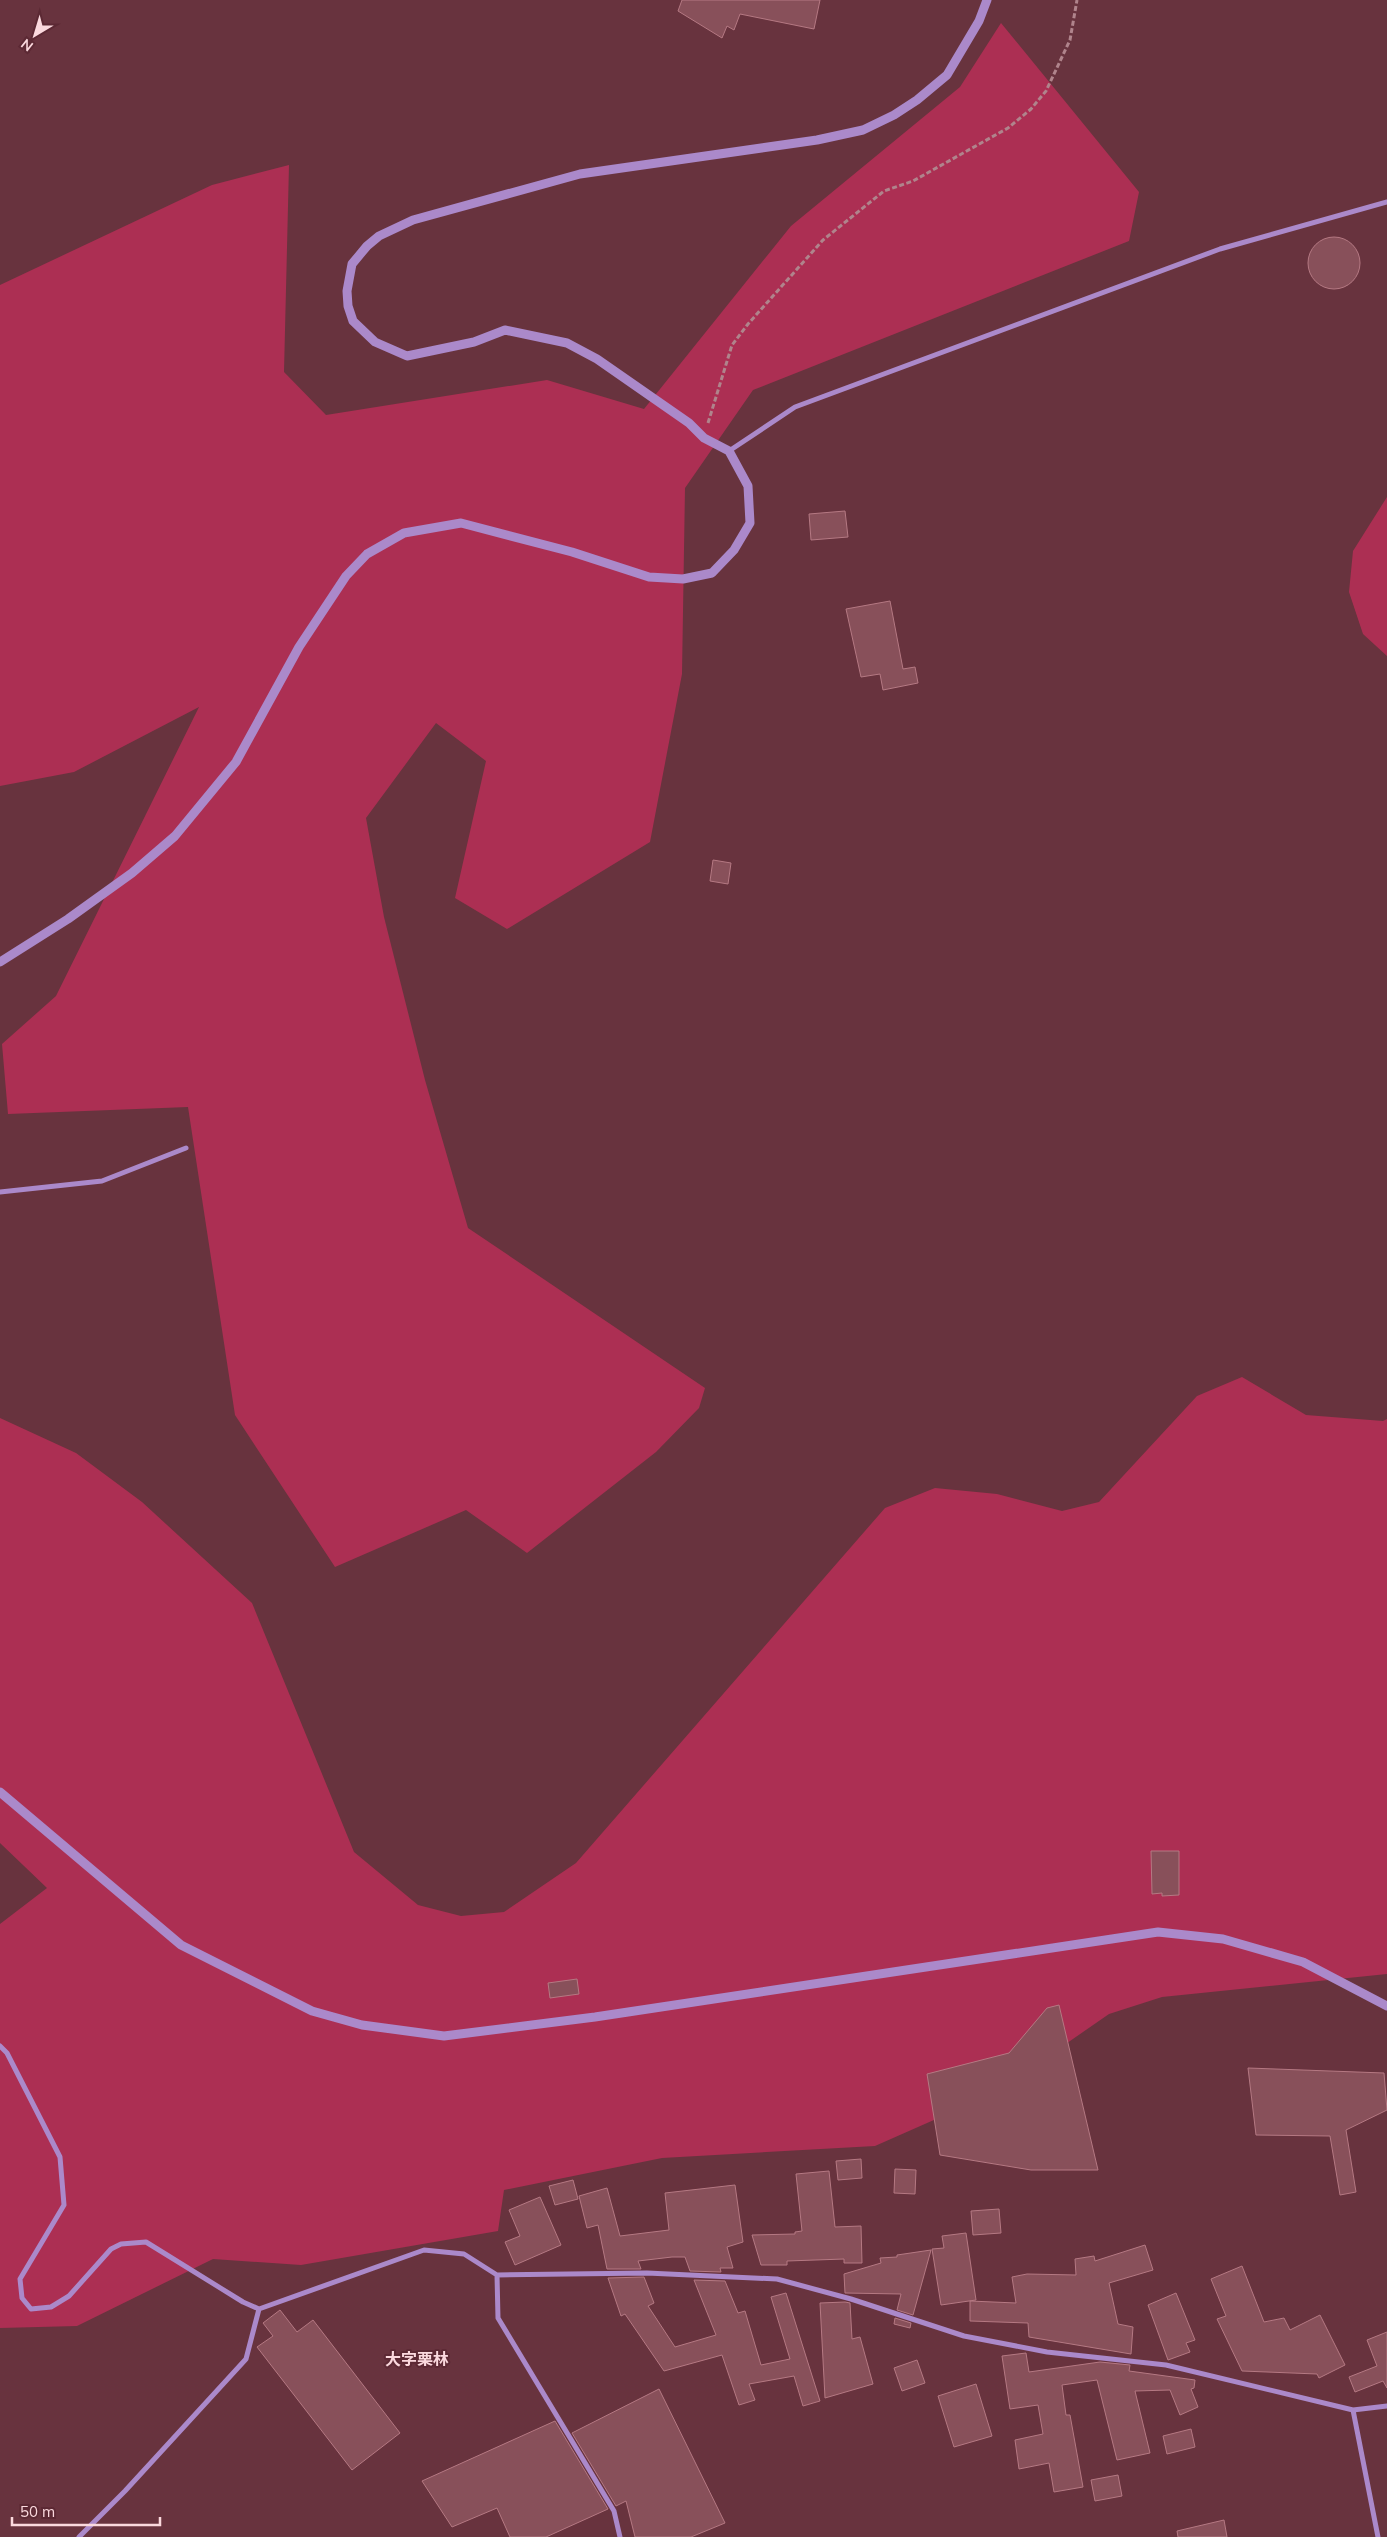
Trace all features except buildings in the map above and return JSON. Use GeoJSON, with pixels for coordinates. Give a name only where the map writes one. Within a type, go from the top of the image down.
{"type":"FeatureCollection","features":[{"type":"Feature","properties":{"kind":"street"},"geometry":{"type":"LineString","coordinates":[[0,962],[68,919],[132,873],[175,836],[236,762],[299,647],[346,576],[367,554],[404,533],[461,523],[572,552],[649,577],[682,579],[712,573],[734,550],[750,523],[748,486],[728,451],[704,438],[689,423],[604,364],[568,343],[505,330],[474,342],[407,356],[375,342],[353,321],[348,306],[347,290],[352,264],[367,246],[379,236],[412,220],[580,174],[817,140],[863,130],[894,115],[917,100],[947,75],[979,21],[986,0]]}},
{"type":"Feature","properties":{"kind":"street"},"geometry":{"type":"LineString","coordinates":[[728,451],[795,407],[1220,249],[1387,202]]}},
{"type":"Feature","properties":{"kind":"street"},"geometry":{"type":"LineString","coordinates":[[0,1192],[102,1181],[186,1148]]}},
{"type":"Feature","properties":{"kind":"street"},"geometry":{"type":"LineString","coordinates":[[0,1792],[181,1945],[312,2011],[362,2025],[444,2036],[595,2017],[1158,1932],[1223,1939],[1303,1962],[1387,2006]]}},
{"type":"Feature","properties":{"kind":"street"},"geometry":{"type":"LineString","coordinates":[[0,2046],[7,2053],[60,2157],[64,2205],[20,2279],[22,2298],[31,2308],[51,2307],[69,2296],[81,2285],[111,2249],[121,2244],[146,2242],[243,2302],[259,2309],[424,2250],[464,2254],[497,2275],[647,2273],[777,2279],[851,2299],[964,2336],[1047,2352],[1166,2365],[1353,2410],[1387,2406]]}},
{"type":"Feature","properties":{"kind":"street"},"geometry":{"type":"LineString","coordinates":[[497,2275],[498,2318],[614,2511],[620,2537]]}},
{"type":"Feature","properties":{"kind":"street"},"geometry":{"type":"LineString","coordinates":[[79,2537],[126,2491],[246,2359],[259,2309]]}},
{"type":"Feature","properties":{"kind":"street"},"geometry":{"type":"LineString","coordinates":[[1353,2410],[1378,2537]]}},
{"type":"Feature","properties":{"kind":"path"},"geometry":{"type":"LineString","coordinates":[[704,438],[732,346],[748,324],[823,240],[884,191],[913,181],[1008,128],[1031,109],[1046,91],[1070,40],[1077,0]]}},
{"type":"Feature","properties":{"kind":"shaded area"},"geometry":{"type":"Polygon","coordinates":[[[1001,23],[1139,192],[1129,241],[753,390],[685,488],[682,674],[650,842],[507,929],[455,898],[486,761],[436,723],[366,818],[384,917],[425,1080],[468,1228],[705,1388],[699,1408],[656,1452],[527,1553],[466,1510],[335,1567],[235,1415],[188,1107],[8,1114],[2,1044],[56,996],[199,707],[74,772],[0,786],[0,285],[212,185],[289,165],[284,372],[326,415],[547,380],[644,409],[791,226],[960,87],[1001,23]]]}},
{"type":"Feature","properties":{"kind":"shaded area"},"geometry":{"type":"Polygon","coordinates":[[[1387,497],[1387,656],[1363,634],[1349,592],[1353,551],[1387,497]]]}},
{"type":"Feature","properties":{"kind":"shaded area"},"geometry":{"type":"Polygon","coordinates":[[[1242,1377],[1306,1415],[1383,1421],[1387,1419],[1387,1974],[1162,1997],[1109,2014],[995,2093],[875,2146],[662,2158],[504,2190],[498,2231],[301,2265],[213,2259],[77,2326],[0,2328],[0,1924],[47,1888],[0,1843],[0,1418],[76,1453],[142,1502],[252,1603],[354,1852],[418,1905],[461,1916],[504,1912],[576,1863],[885,1508],[935,1488],[997,1494],[1062,1511],[1099,1502],[1197,1396],[1242,1377]]]}},
{"type":"Feature","properties":{"kind":"district","name":"大字栗林"},"geometry":{"type":"Point","coordinates":[417,2359]}}]}
